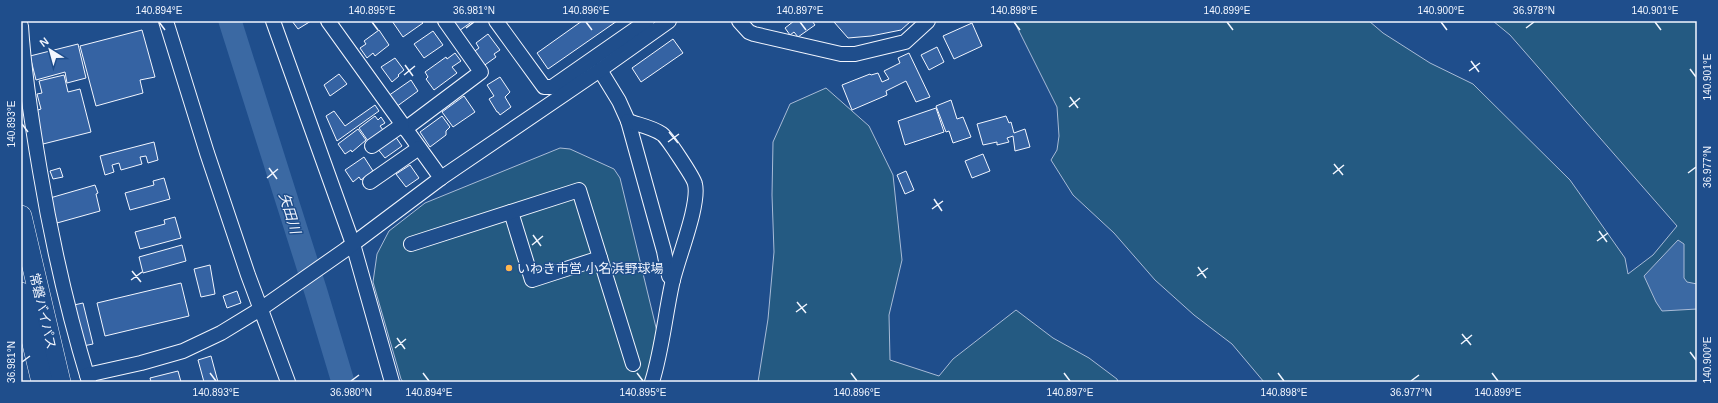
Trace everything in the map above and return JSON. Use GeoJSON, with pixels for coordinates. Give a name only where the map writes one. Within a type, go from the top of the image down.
{"type":"FeatureCollection","features":[{"type":"Feature","properties":{"kind":"highway","name":"常磐バイパス"},"geometry":{"type":"LineString","coordinates":[[21,216],[60,382]]}},
{"type":"Feature","properties":{"kind":"highway","name":"常磐バイパス"},"geometry":{"type":"LineString","coordinates":[[21,293],[42,382]]}},
{"type":"Feature","properties":{"kind":"street"},"geometry":{"type":"LineString","coordinates":[[166,21],[207,153],[248,275],[266,304],[288,382]]}},
{"type":"Feature","properties":{"kind":"street"},"geometry":{"type":"LineString","coordinates":[[273,21],[349,247],[392,382]]}},
{"type":"Feature","properties":{"kind":"street"},"geometry":{"type":"LineString","coordinates":[[328,21],[441,178]]}},
{"type":"Feature","properties":{"kind":"street"},"geometry":{"type":"LineString","coordinates":[[372,146],[404,127],[481,72],[445,21]]}},
{"type":"Feature","properties":{"kind":"street"},"geometry":{"type":"LineString","coordinates":[[496,21],[544,87],[552,87],[647,21]]}},
{"type":"Feature","properties":{"kind":"street"},"geometry":{"type":"LineString","coordinates":[[21,26],[34,136],[49,221],[62,285],[88,378],[183,351],[222,333],[349,247],[441,178],[600,70],[669,21]]}},
{"type":"Feature","properties":{"kind":"street"},"geometry":{"type":"LineString","coordinates":[[739,21],[749,32],[754,34],[841,54],[855,54],[905,42],[928,21]]}},
{"type":"Feature","properties":{"kind":"street"},"geometry":{"type":"LineString","coordinates":[[600,70],[619,101],[628,121],[664,252],[669,276],[673,280]]}},
{"type":"Feature","properties":{"kind":"street"},"geometry":{"type":"LineString","coordinates":[[628,121],[655,130],[664,135],[694,180],[696,186],[694,205],[673,280],[657,367],[652,382]]}},
{"type":"Feature","properties":{"kind":"street"},"geometry":{"type":"LineString","coordinates":[[370,182],[419,148]]}},
{"type":"Feature","properties":{"kind":"street"},"geometry":{"type":"LineString","coordinates":[[411,244],[579,190],[633,364]]}},
{"type":"Feature","properties":{"kind":"street"},"geometry":{"type":"LineString","coordinates":[[511,212],[532,280],[600,258]]}},
{"type":"Feature","properties":{"kind":"shaded area"},"geometry":{"type":"Polygon","coordinates":[[[1014,21],[1369,21],[1383,33],[1430,63],[1473,84],[1570,180],[1625,258],[1628,274],[1653,255],[1677,226],[1510,35],[1493,21],[1697,21],[1697,382],[1264,382],[1232,344],[1194,315],[1155,280],[1114,233],[1073,195],[1051,160],[1057,150],[1059,136],[1057,107],[1014,21]]]}},
{"type":"Feature","properties":{"kind":"shaded area"},"geometry":{"type":"Polygon","coordinates":[[[826,88],[869,126],[893,175],[902,260],[889,315],[890,360],[939,376],[953,359],[1016,310],[1053,338],[1089,358],[1117,379],[1118,382],[758,382],[768,319],[774,252],[772,195],[773,142],[790,104],[826,88]]]}},
{"type":"Feature","properties":{"kind":"shaded area","name":"いわき市営 小名浜野球場"},"geometry":{"type":"Polygon","coordinates":[[[560,148],[570,149],[614,169],[620,178],[660,344],[647,378],[643,382],[403,382],[373,282],[377,254],[389,231],[425,203],[560,148]]]}},
{"type":"Feature","properties":{"kind":"shaded area"},"geometry":{"type":"Polygon","coordinates":[[[1678,240],[1684,244],[1684,278],[1687,282],[1697,284],[1697,309],[1662,311],[1656,302],[1644,276],[1678,240]]]}},
{"type":"Feature","properties":{"kind":"building"},"geometry":{"type":"Polygon","coordinates":[[[292,21],[311,21],[298,29],[292,21]]]}},
{"type":"Feature","properties":{"kind":"building"},"geometry":{"type":"Polygon","coordinates":[[[392,21],[421,21],[423,23],[403,37],[392,21]]]}},
{"type":"Feature","properties":{"kind":"building"},"geometry":{"type":"Polygon","coordinates":[[[450,21],[473,21],[456,33],[450,21]]]}},
{"type":"Feature","properties":{"kind":"building"},"geometry":{"type":"Polygon","coordinates":[[[582,21],[617,21],[548,69],[537,53],[582,21]]]}},
{"type":"Feature","properties":{"kind":"building"},"geometry":{"type":"Polygon","coordinates":[[[794,21],[812,21],[815,25],[798,37],[794,32],[790,35],[785,28],[794,21]]]}},
{"type":"Feature","properties":{"kind":"building"},"geometry":{"type":"Polygon","coordinates":[[[911,21],[901,30],[871,36],[848,38],[834,22],[911,21]]]}},
{"type":"Feature","properties":{"kind":"building"},"geometry":{"type":"Polygon","coordinates":[[[972,23],[982,46],[954,59],[943,36],[972,23]]]}},
{"type":"Feature","properties":{"kind":"building"},"geometry":{"type":"Polygon","coordinates":[[[142,30],[155,77],[140,80],[143,93],[96,106],[80,46],[142,30]]]}},
{"type":"Feature","properties":{"kind":"building"},"geometry":{"type":"Polygon","coordinates":[[[379,30],[389,45],[375,56],[373,53],[367,58],[360,48],[366,44],[364,41],[379,30]]]}},
{"type":"Feature","properties":{"kind":"building"},"geometry":{"type":"Polygon","coordinates":[[[433,31],[443,45],[424,58],[414,44],[433,31]]]}},
{"type":"Feature","properties":{"kind":"building"},"geometry":{"type":"Polygon","coordinates":[[[488,34],[500,50],[494,54],[496,57],[482,67],[472,53],[479,48],[476,43],[488,34]]]}},
{"type":"Feature","properties":{"kind":"building"},"geometry":{"type":"Polygon","coordinates":[[[673,39],[683,53],[641,82],[632,68],[673,39]]]}},
{"type":"Feature","properties":{"kind":"building"},"geometry":{"type":"Polygon","coordinates":[[[78,44],[86,78],[67,83],[65,72],[36,80],[30,56],[78,44]]]}},
{"type":"Feature","properties":{"kind":"building"},"geometry":{"type":"Polygon","coordinates":[[[937,47],[944,62],[929,70],[921,55],[937,47]]]}},
{"type":"Feature","properties":{"kind":"building"},"geometry":{"type":"Polygon","coordinates":[[[455,53],[461,61],[452,67],[457,73],[434,90],[426,79],[428,77],[425,72],[446,57],[447,59],[455,53]]]}},
{"type":"Feature","properties":{"kind":"building"},"geometry":{"type":"Polygon","coordinates":[[[909,53],[930,97],[916,102],[906,81],[886,91],[887,95],[852,110],[842,85],[870,74],[878,73],[882,82],[889,79],[884,71],[900,63],[898,58],[909,53]]]}},
{"type":"Feature","properties":{"kind":"building"},"geometry":{"type":"Polygon","coordinates":[[[395,58],[404,70],[392,82],[381,67],[395,58]]]}},
{"type":"Feature","properties":{"kind":"building"},"geometry":{"type":"Polygon","coordinates":[[[339,74],[347,84],[330,96],[324,85],[339,74]]]}},
{"type":"Feature","properties":{"kind":"building"},"geometry":{"type":"Polygon","coordinates":[[[64,75],[68,92],[80,89],[91,132],[43,144],[35,115],[35,111],[41,109],[37,94],[42,93],[39,81],[64,75]]]}},
{"type":"Feature","properties":{"kind":"building"},"geometry":{"type":"Polygon","coordinates":[[[500,77],[510,92],[505,97],[511,107],[500,115],[489,99],[494,96],[487,85],[500,77]]]}},
{"type":"Feature","properties":{"kind":"building"},"geometry":{"type":"Polygon","coordinates":[[[411,80],[418,91],[396,107],[388,96],[411,80]]]}},
{"type":"Feature","properties":{"kind":"building"},"geometry":{"type":"Polygon","coordinates":[[[464,96],[475,112],[453,127],[442,112],[464,96]]]}},
{"type":"Feature","properties":{"kind":"building"},"geometry":{"type":"Polygon","coordinates":[[[951,100],[957,119],[963,117],[971,137],[953,143],[949,131],[946,132],[936,106],[951,100]]]}},
{"type":"Feature","properties":{"kind":"building"},"geometry":{"type":"Polygon","coordinates":[[[375,105],[379,111],[337,141],[326,116],[334,111],[345,126],[375,105]]]}},
{"type":"Feature","properties":{"kind":"building"},"geometry":{"type":"Polygon","coordinates":[[[936,108],[944,132],[905,145],[898,121],[936,108]]]}},
{"type":"Feature","properties":{"kind":"building"},"geometry":{"type":"Polygon","coordinates":[[[375,116],[378,120],[381,117],[385,123],[380,126],[383,130],[368,141],[359,128],[375,116]]]}},
{"type":"Feature","properties":{"kind":"building"},"geometry":{"type":"Polygon","coordinates":[[[442,116],[450,127],[446,131],[446,135],[430,147],[420,132],[442,116]]]}},
{"type":"Feature","properties":{"kind":"building"},"geometry":{"type":"Polygon","coordinates":[[[1006,116],[1009,123],[1011,122],[1014,133],[1025,129],[1030,147],[1015,151],[1013,136],[1007,138],[1009,142],[997,145],[997,142],[983,145],[977,124],[1006,116]]]}},
{"type":"Feature","properties":{"kind":"building"},"geometry":{"type":"Polygon","coordinates":[[[358,129],[366,140],[352,152],[351,150],[345,154],[338,144],[358,129]]]}},
{"type":"Feature","properties":{"kind":"building"},"geometry":{"type":"Polygon","coordinates":[[[395,136],[402,146],[385,158],[377,148],[395,136]]]}},
{"type":"Feature","properties":{"kind":"building"},"geometry":{"type":"Polygon","coordinates":[[[154,142],[158,160],[148,163],[146,156],[140,157],[142,164],[121,170],[119,163],[112,165],[114,172],[105,175],[100,156],[154,142]]]}},
{"type":"Feature","properties":{"kind":"building"},"geometry":{"type":"Polygon","coordinates":[[[983,154],[990,171],[972,178],[965,161],[983,154]]]}},
{"type":"Feature","properties":{"kind":"building"},"geometry":{"type":"Polygon","coordinates":[[[364,157],[373,171],[361,180],[359,177],[353,182],[345,170],[364,157]]]}},
{"type":"Feature","properties":{"kind":"building"},"geometry":{"type":"Polygon","coordinates":[[[410,165],[419,178],[406,187],[396,174],[410,165]]]}},
{"type":"Feature","properties":{"kind":"building"},"geometry":{"type":"Polygon","coordinates":[[[60,168],[63,177],[53,179],[50,171],[60,168]]]}},
{"type":"Feature","properties":{"kind":"building"},"geometry":{"type":"Polygon","coordinates":[[[906,171],[914,190],[905,194],[897,175],[906,171]]]}},
{"type":"Feature","properties":{"kind":"building"},"geometry":{"type":"Polygon","coordinates":[[[164,178],[170,199],[130,210],[125,193],[154,185],[153,181],[164,178]]]}},
{"type":"Feature","properties":{"kind":"building"},"geometry":{"type":"Polygon","coordinates":[[[95,185],[98,193],[96,194],[100,211],[57,223],[50,198],[95,185]]]}},
{"type":"Feature","properties":{"kind":"building"},"geometry":{"type":"Polygon","coordinates":[[[175,217],[181,238],[140,249],[135,232],[165,224],[164,220],[175,217]]]}},
{"type":"Feature","properties":{"kind":"building"},"geometry":{"type":"Polygon","coordinates":[[[182,245],[186,261],[143,273],[139,257],[182,245]]]}},
{"type":"Feature","properties":{"kind":"building"},"geometry":{"type":"Polygon","coordinates":[[[210,265],[215,294],[201,297],[194,269],[210,265]]]}},
{"type":"Feature","properties":{"kind":"building"},"geometry":{"type":"Polygon","coordinates":[[[181,283],[189,316],[105,336],[97,303],[181,283]]]}},
{"type":"Feature","properties":{"kind":"building"},"geometry":{"type":"Polygon","coordinates":[[[237,291],[241,303],[227,308],[223,296],[237,291]]]}},
{"type":"Feature","properties":{"kind":"building"},"geometry":{"type":"Polygon","coordinates":[[[83,303],[93,344],[83,346],[74,305],[83,303]]]}},
{"type":"Feature","properties":{"kind":"building"},"geometry":{"type":"Polygon","coordinates":[[[211,356],[218,382],[204,382],[198,360],[211,356]]]}},
{"type":"Feature","properties":{"kind":"building"},"geometry":{"type":"Polygon","coordinates":[[[178,371],[181,382],[151,382],[150,378],[178,371]]]}},
{"type":"Feature","properties":{"kind":"waterway","name":"矢田川"},"geometry":{"type":"LineString","coordinates":[[230,21],[343,382]]}},
{"type":"Feature","properties":{"kind":"place","name":"いわき市営 小名浜野球場"},"geometry":{"type":"Point","coordinates":[509,268]}}]}
